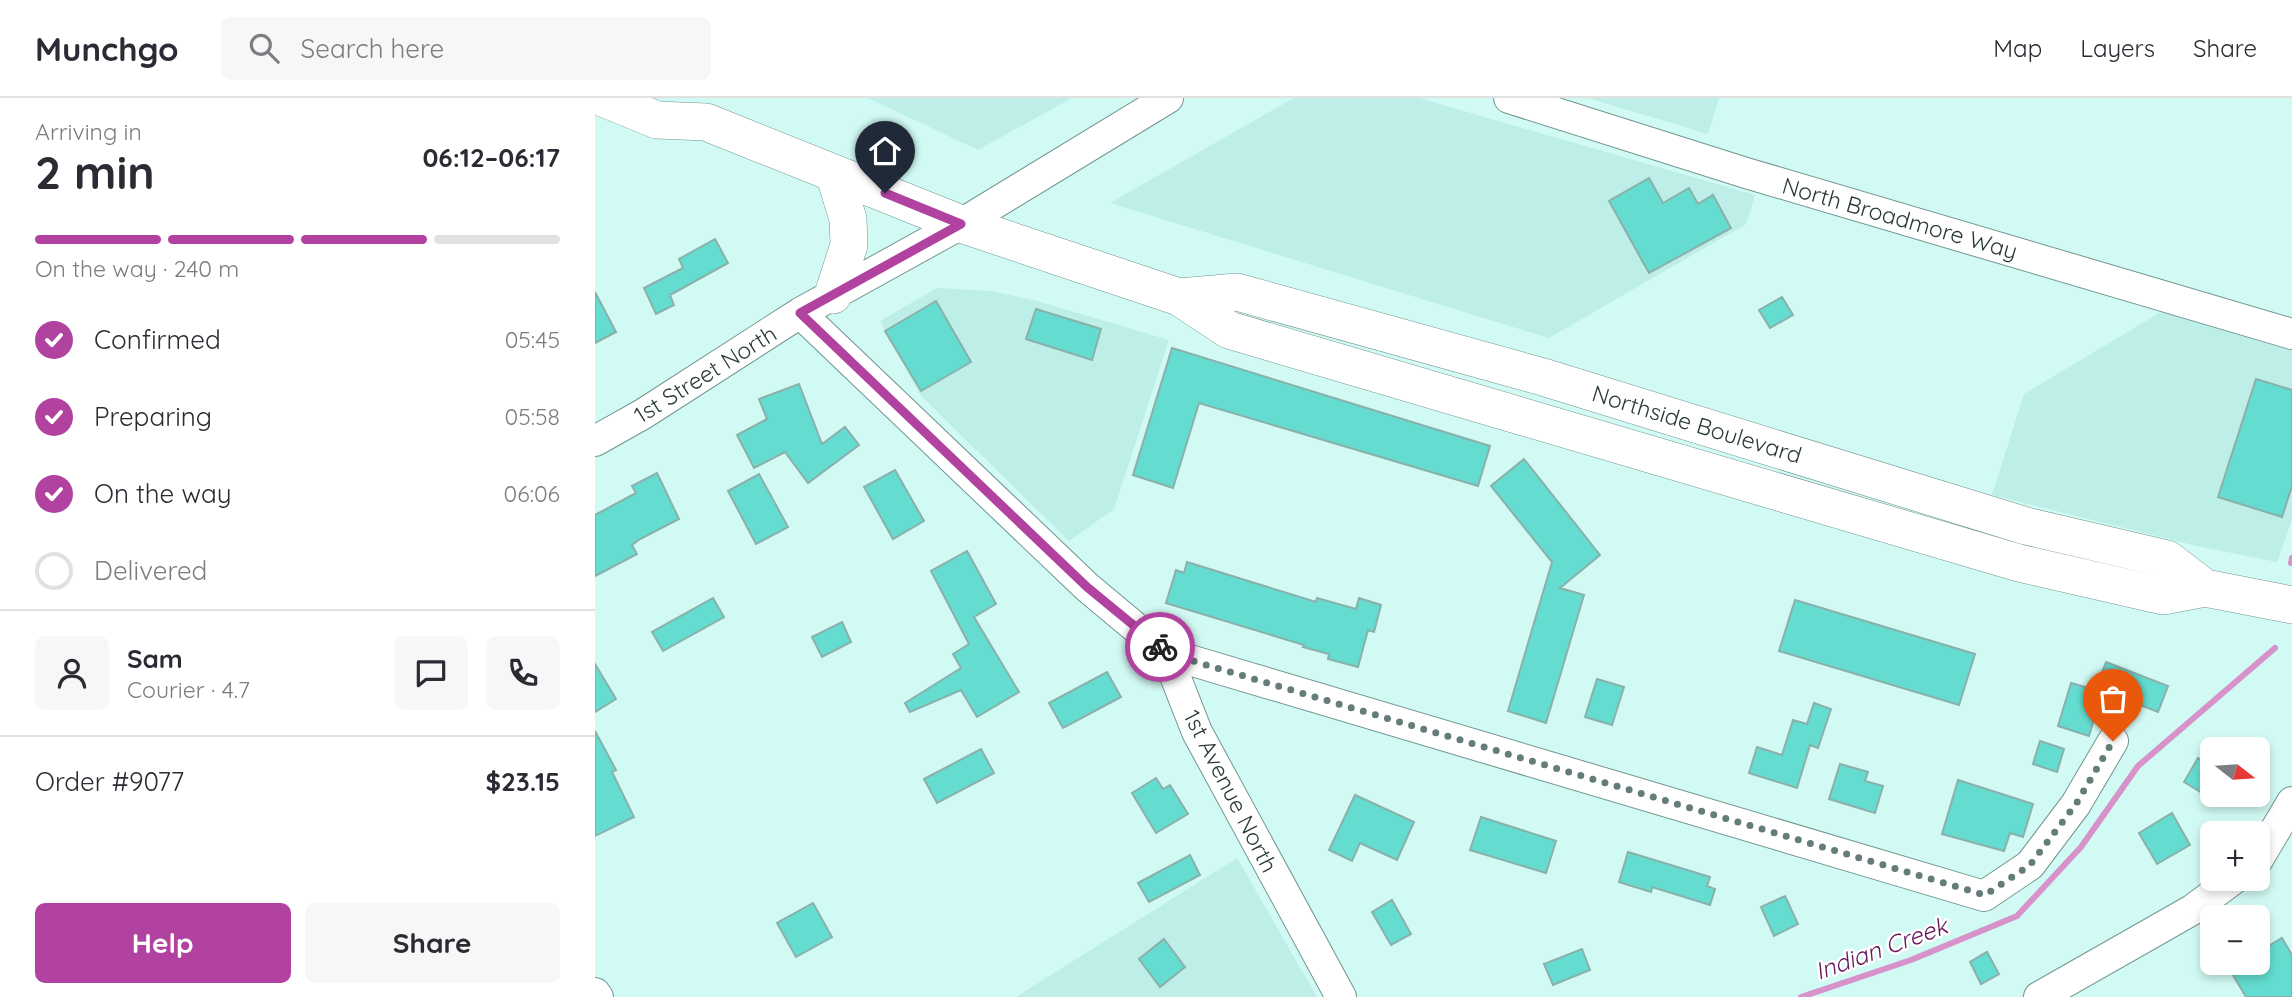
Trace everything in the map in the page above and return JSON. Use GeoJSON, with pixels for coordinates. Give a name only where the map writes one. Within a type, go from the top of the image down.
{"type":"FeatureCollection","features":[{"type":"Feature","properties":{"kind":"main road","name":"Northside Boulevard"},"geometry":{"type":"LineString","coordinates":[[603,98],[657,120],[694,110],[834,173],[961,224],[1179,297],[1229,330],[2019,563],[2162,596],[2204,588],[2292,606]]}},
{"type":"Feature","properties":{"kind":"main road"},"geometry":{"type":"LineString","coordinates":[[833,295],[849,245],[848,219],[834,173]]}},
{"type":"Feature","properties":{"kind":"street"},"geometry":{"type":"LineString","coordinates":[[961,224],[1168,98]]}},
{"type":"Feature","properties":{"kind":"street","name":"North Broadmore Way"},"geometry":{"type":"LineString","coordinates":[[1509,98],[1759,177],[2292,334]]}},
{"type":"Feature","properties":{"kind":"street","name":"1st Street North"},"geometry":{"type":"LineString","coordinates":[[595,441],[643,414],[800,313],[961,224]]}},
{"type":"Feature","properties":{"kind":"street","name":"1st Avenue North"},"geometry":{"type":"LineString","coordinates":[[800,313],[1087,587],[1166,653],[1196,732],[1341,997]]}},
{"type":"Feature","properties":{"kind":"street"},"geometry":{"type":"LineString","coordinates":[[1166,653],[1985,895],[2030,865],[2076,804],[2113,741]]}},
{"type":"Feature","properties":{"kind":"street"},"geometry":{"type":"LineString","coordinates":[[2270,839],[2292,802]]}},
{"type":"Feature","properties":{"kind":"street"},"geometry":{"type":"LineString","coordinates":[[2039,997],[2192,910],[2218,891]]}},
{"type":"Feature","properties":{"kind":"shaded area"},"geometry":{"type":"Polygon","coordinates":[[[868,98],[1072,98],[978,150],[868,98]]]}},
{"type":"Feature","properties":{"kind":"shaded area"},"geometry":{"type":"Polygon","coordinates":[[[1294,98],[1419,98],[1755,195],[1746,224],[1549,338],[1110,203],[1294,98]]]}},
{"type":"Feature","properties":{"kind":"shaded area"},"geometry":{"type":"Polygon","coordinates":[[[1588,98],[1719,98],[1708,134],[1588,98]]]}},
{"type":"Feature","properties":{"kind":"shaded area"},"geometry":{"type":"Polygon","coordinates":[[[937,288],[991,291],[1037,301],[1169,340],[1114,509],[1069,541],[920,395],[880,321],[937,288]]]}},
{"type":"Feature","properties":{"kind":"shaded area"},"geometry":{"type":"Polygon","coordinates":[[[2161,312],[2292,349],[2292,520],[2277,562],[2197,546],[1992,495],[2024,394],[2161,312]]]}},
{"type":"Feature","properties":{"kind":"shaded area"},"geometry":{"type":"Polygon","coordinates":[[[1237,858],[1317,997],[1016,997],[1237,858]]]}},
{"type":"Feature","properties":{"kind":"building"},"geometry":{"type":"Polygon","coordinates":[[[1649,178],[1663,203],[1689,188],[1698,204],[1713,195],[1731,228],[1649,273],[1609,201],[1649,178]]]}},
{"type":"Feature","properties":{"kind":"building"},"geometry":{"type":"Polygon","coordinates":[[[715,239],[728,263],[670,295],[674,305],[656,314],[644,288],[683,268],[679,259],[715,239]]]}},
{"type":"Feature","properties":{"kind":"building"},"geometry":{"type":"Polygon","coordinates":[[[595,292],[616,332],[595,343],[595,292]]]}},
{"type":"Feature","properties":{"kind":"building"},"geometry":{"type":"Polygon","coordinates":[[[1782,297],[1793,315],[1770,328],[1759,310],[1782,297]]]}},
{"type":"Feature","properties":{"kind":"building"},"geometry":{"type":"Polygon","coordinates":[[[936,301],[971,362],[921,391],[885,331],[936,301]]]}},
{"type":"Feature","properties":{"kind":"building"},"geometry":{"type":"Polygon","coordinates":[[[1036,309],[1101,329],[1092,360],[1026,339],[1036,309]]]}},
{"type":"Feature","properties":{"kind":"building"},"geometry":{"type":"Polygon","coordinates":[[[1172,348],[1490,446],[1478,486],[1199,403],[1173,488],[1133,475],[1172,348]]]}},
{"type":"Feature","properties":{"kind":"building"},"geometry":{"type":"Polygon","coordinates":[[[2256,379],[2292,390],[2292,486],[2282,517],[2218,497],[2256,379]]]}},
{"type":"Feature","properties":{"kind":"building"},"geometry":{"type":"Polygon","coordinates":[[[799,384],[822,444],[845,427],[859,445],[808,483],[785,452],[754,468],[737,435],[767,419],[759,399],[799,384]]]}},
{"type":"Feature","properties":{"kind":"building"},"geometry":{"type":"Polygon","coordinates":[[[1524,459],[1600,555],[1560,588],[1584,595],[1546,723],[1508,711],[1552,562],[1491,486],[1524,459]]]}},
{"type":"Feature","properties":{"kind":"building"},"geometry":{"type":"Polygon","coordinates":[[[895,470],[924,521],[893,539],[864,487],[895,470]]]}},
{"type":"Feature","properties":{"kind":"building"},"geometry":{"type":"Polygon","coordinates":[[[657,473],[679,519],[632,545],[637,554],[595,576],[595,515],[636,493],[632,486],[657,473]]]}},
{"type":"Feature","properties":{"kind":"building"},"geometry":{"type":"Polygon","coordinates":[[[759,474],[788,527],[756,544],[728,491],[759,474]]]}},
{"type":"Feature","properties":{"kind":"building"},"geometry":{"type":"Polygon","coordinates":[[[967,551],[996,604],[974,617],[1019,692],[977,717],[961,690],[910,712],[905,703],[961,668],[953,654],[969,644],[931,571],[967,551]]]}},
{"type":"Feature","properties":{"kind":"building"},"geometry":{"type":"Polygon","coordinates":[[[1187,562],[1316,602],[1317,598],[1356,609],[1359,598],[1381,605],[1374,632],[1368,630],[1358,667],[1328,659],[1329,654],[1303,647],[1304,645],[1166,603],[1176,570],[1184,573],[1187,562]]]}},
{"type":"Feature","properties":{"kind":"building"},"geometry":{"type":"Polygon","coordinates":[[[713,598],[724,617],[663,651],[652,632],[713,598]]]}},
{"type":"Feature","properties":{"kind":"building"},"geometry":{"type":"Polygon","coordinates":[[[1795,600],[1975,654],[1959,705],[1779,651],[1795,600]]]}},
{"type":"Feature","properties":{"kind":"building"},"geometry":{"type":"Polygon","coordinates":[[[842,622],[851,642],[822,657],[812,637],[842,622]]]}},
{"type":"Feature","properties":{"kind":"building"},"geometry":{"type":"Polygon","coordinates":[[[2106,662],[2168,686],[2158,712],[2096,688],[2106,662]]]}},
{"type":"Feature","properties":{"kind":"building"},"geometry":{"type":"Polygon","coordinates":[[[595,664],[616,699],[595,712],[595,664]]]}},
{"type":"Feature","properties":{"kind":"building"},"geometry":{"type":"Polygon","coordinates":[[[1107,672],[1121,697],[1063,728],[1049,703],[1107,672]]]}},
{"type":"Feature","properties":{"kind":"building"},"geometry":{"type":"Polygon","coordinates":[[[1597,679],[1624,687],[1612,725],[1585,717],[1597,679]]]}},
{"type":"Feature","properties":{"kind":"building"},"geometry":{"type":"Polygon","coordinates":[[[2071,683],[2102,692],[2089,736],[2058,726],[2071,683]]]}},
{"type":"Feature","properties":{"kind":"building"},"geometry":{"type":"Polygon","coordinates":[[[1814,703],[1831,709],[1818,748],[1810,745],[1797,788],[1749,773],[1757,747],[1782,755],[1793,720],[1807,724],[1814,703]]]}},
{"type":"Feature","properties":{"kind":"building"},"geometry":{"type":"Polygon","coordinates":[[[595,731],[616,770],[612,772],[634,817],[595,836],[595,731]]]}},
{"type":"Feature","properties":{"kind":"building"},"geometry":{"type":"Polygon","coordinates":[[[2040,741],[2064,749],[2057,772],[2033,764],[2040,741]]]}},
{"type":"Feature","properties":{"kind":"building"},"geometry":{"type":"Polygon","coordinates":[[[981,749],[994,773],[937,803],[924,779],[981,749]]]}},
{"type":"Feature","properties":{"kind":"building"},"geometry":{"type":"Polygon","coordinates":[[[2198,758],[2200,792],[2184,782],[2198,758]]]}},
{"type":"Feature","properties":{"kind":"building"},"geometry":{"type":"Polygon","coordinates":[[[1840,764],[1868,772],[1865,781],[1883,786],[1875,813],[1829,799],[1840,764]]]}},
{"type":"Feature","properties":{"kind":"building"},"geometry":{"type":"Polygon","coordinates":[[[1156,778],[1163,789],[1170,785],[1188,814],[1156,833],[1132,793],[1156,778]]]}},
{"type":"Feature","properties":{"kind":"building"},"geometry":{"type":"Polygon","coordinates":[[[1958,780],[2033,804],[2023,837],[2010,833],[2004,851],[1942,834],[1958,780]]]}},
{"type":"Feature","properties":{"kind":"building"},"geometry":{"type":"Polygon","coordinates":[[[1355,795],[1414,822],[1397,860],[1360,843],[1352,861],[1329,850],[1355,795]]]}},
{"type":"Feature","properties":{"kind":"building"},"geometry":{"type":"Polygon","coordinates":[[[2172,813],[2190,845],[2157,864],[2139,833],[2172,813]]]}},
{"type":"Feature","properties":{"kind":"building"},"geometry":{"type":"Polygon","coordinates":[[[1481,817],[1556,841],[1546,873],[1470,850],[1481,817]]]}},
{"type":"Feature","properties":{"kind":"building"},"geometry":{"type":"Polygon","coordinates":[[[1628,852],[1710,877],[1707,886],[1715,889],[1710,905],[1652,887],[1651,892],[1619,882],[1628,852]]]}},
{"type":"Feature","properties":{"kind":"building"},"geometry":{"type":"Polygon","coordinates":[[[1190,855],[1200,875],[1149,902],[1138,883],[1190,855]]]}},
{"type":"Feature","properties":{"kind":"building"},"geometry":{"type":"Polygon","coordinates":[[[1785,896],[1798,924],[1774,936],[1761,907],[1785,896]]]}},
{"type":"Feature","properties":{"kind":"building"},"geometry":{"type":"Polygon","coordinates":[[[1392,900],[1411,934],[1391,945],[1372,912],[1392,900]]]}},
{"type":"Feature","properties":{"kind":"building"},"geometry":{"type":"Polygon","coordinates":[[[813,903],[832,937],[796,957],[777,923],[813,903]]]}},
{"type":"Feature","properties":{"kind":"building"},"geometry":{"type":"Polygon","coordinates":[[[2282,938],[2292,955],[2292,997],[2246,997],[2233,975],[2270,975],[2270,945],[2282,938]]]}},
{"type":"Feature","properties":{"kind":"building"},"geometry":{"type":"Polygon","coordinates":[[[1164,939],[1185,967],[1160,987],[1139,959],[1164,939]]]}},
{"type":"Feature","properties":{"kind":"building"},"geometry":{"type":"Polygon","coordinates":[[[1582,949],[1590,970],[1553,985],[1544,964],[1582,949]]]}},
{"type":"Feature","properties":{"kind":"building"},"geometry":{"type":"Polygon","coordinates":[[[1987,952],[1999,974],[1981,984],[1970,962],[1987,952]]]}},
{"type":"Feature","properties":{"kind":"waterway","name":"Indian Creek"},"geometry":{"type":"LineString","coordinates":[[2291,563],[2292,558]]}},
{"type":"Feature","properties":{"kind":"waterway","name":"Indian Creek"},"geometry":{"type":"LineString","coordinates":[[1801,997],[1911,960],[2017,916],[2081,847],[2138,766],[2275,648]]}},
{"type":"Feature","properties":{"kind":"way so far"},"geometry":{"type":"LineString","coordinates":[[1160,647],[1166,653],[1985,895],[2030,865],[2076,804],[2113,741]]}},
{"type":"Feature","properties":{"kind":"route"},"geometry":{"type":"LineString","coordinates":[[885,193],[961,224],[800,313],[1087,587],[1160,647]]}}]}
